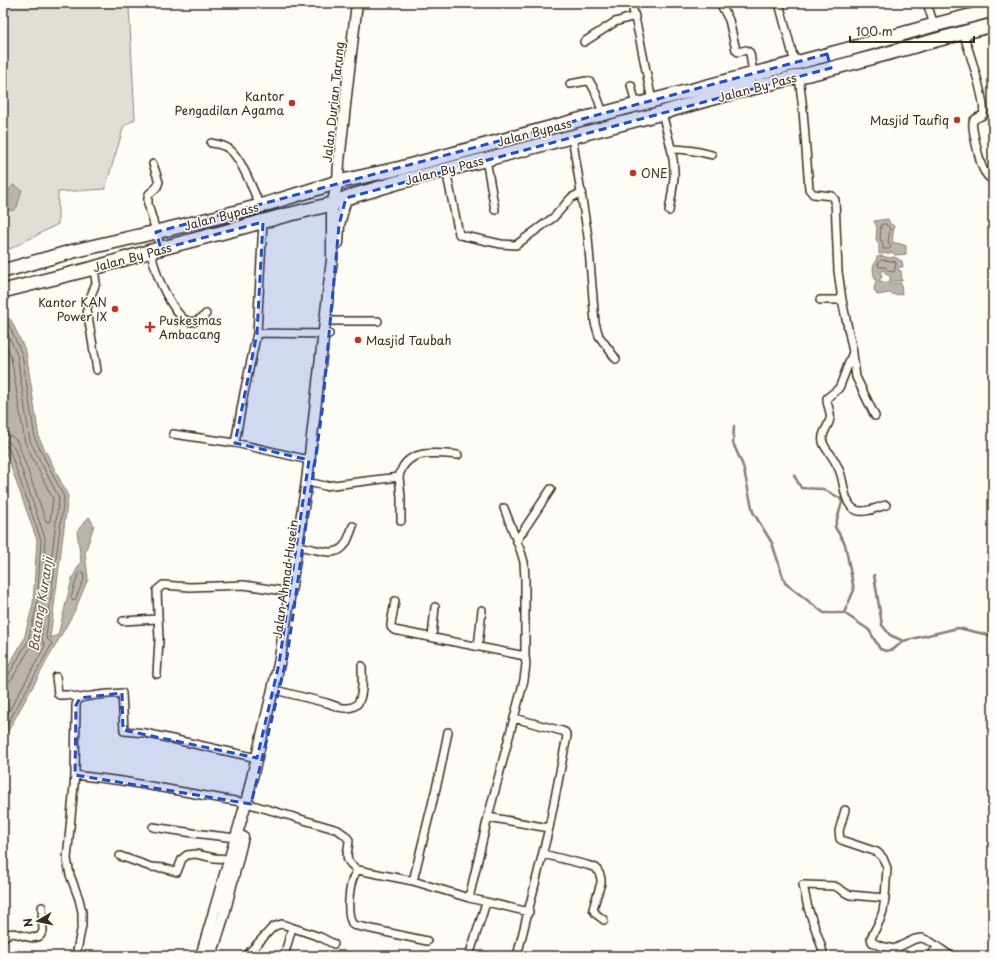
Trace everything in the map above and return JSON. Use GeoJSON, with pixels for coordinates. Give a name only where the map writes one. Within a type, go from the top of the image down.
{"type":"FeatureCollection","features":[{"type":"Feature","properties":{"kind":"highway","name":"Jalan Bypass"},"geometry":{"type":"LineString","coordinates":[[3,271],[74,251],[260,206],[338,182],[415,164],[845,50],[934,24],[993,10]]}},
{"type":"Feature","properties":{"kind":"highway","name":"Jalan By Pass"},"geometry":{"type":"LineString","coordinates":[[3,291],[332,204],[346,198],[396,183],[993,25]]}},
{"type":"Feature","properties":{"kind":"highway"},"geometry":{"type":"LineString","coordinates":[[827,54],[831,68]]}},
{"type":"Feature","properties":{"kind":"highway"},"geometry":{"type":"LineString","coordinates":[[575,121],[576,135]]}},
{"type":"Feature","properties":{"kind":"main road","name":"Jalan Durian Tarung"},"geometry":{"type":"LineString","coordinates":[[332,204],[338,182],[344,109],[357,3]]}},
{"type":"Feature","properties":{"kind":"main road","name":"Jalan Ahmad Husein"},"geometry":{"type":"LineString","coordinates":[[211,956],[224,914],[257,758],[279,664],[307,481],[326,334],[331,322],[340,225],[346,198]]}},
{"type":"Feature","properties":{"kind":"main road","name":"Jalan Ahmad Husein"},"geometry":{"type":"LineString","coordinates":[[201,956],[229,859],[248,804],[287,657],[322,412],[332,260],[332,204]]}},
{"type":"Feature","properties":{"kind":"street"},"geometry":{"type":"LineString","coordinates":[[720,3],[729,20],[736,49],[738,52],[746,50],[750,53],[753,74]]}},
{"type":"Feature","properties":{"kind":"street"},"geometry":{"type":"LineString","coordinates":[[779,3],[795,63]]}},
{"type":"Feature","properties":{"kind":"street"},"geometry":{"type":"LineString","coordinates":[[927,3],[934,24]]}},
{"type":"Feature","properties":{"kind":"street"},"geometry":{"type":"LineString","coordinates":[[632,4],[652,101]]}},
{"type":"Feature","properties":{"kind":"street"},"geometry":{"type":"LineString","coordinates":[[584,42],[615,22],[635,16]]}},
{"type":"Feature","properties":{"kind":"street"},"geometry":{"type":"LineString","coordinates":[[963,33],[981,94],[984,110],[983,115],[973,121],[976,143],[983,170],[993,181]]}},
{"type":"Feature","properties":{"kind":"street"},"geometry":{"type":"LineString","coordinates":[[799,76],[810,189],[813,194],[831,196],[835,200],[838,271],[856,377],[875,416]]}},
{"type":"Feature","properties":{"kind":"street"},"geometry":{"type":"LineString","coordinates":[[570,84],[590,82],[603,113]]}},
{"type":"Feature","properties":{"kind":"street"},"geometry":{"type":"LineString","coordinates":[[631,85],[636,105]]}},
{"type":"Feature","properties":{"kind":"street"},"geometry":{"type":"LineString","coordinates":[[662,113],[671,149],[674,177],[669,211]]}},
{"type":"Feature","properties":{"kind":"street"},"geometry":{"type":"LineString","coordinates":[[576,135],[588,237],[595,323],[599,336],[616,359]]}},
{"type":"Feature","properties":{"kind":"street"},"geometry":{"type":"LineString","coordinates":[[211,142],[232,151],[246,174],[260,206]]}},
{"type":"Feature","properties":{"kind":"street"},"geometry":{"type":"LineString","coordinates":[[671,149],[686,149],[712,155]]}},
{"type":"Feature","properties":{"kind":"street"},"geometry":{"type":"LineString","coordinates":[[486,159],[495,210]]}},
{"type":"Feature","properties":{"kind":"street"},"geometry":{"type":"LineString","coordinates":[[153,164],[159,182],[157,187],[149,194],[148,204],[156,232],[155,267],[158,277],[167,295],[184,319],[192,322],[201,319],[206,314]]}},
{"type":"Feature","properties":{"kind":"street"},"geometry":{"type":"LineString","coordinates":[[446,170],[459,234],[500,244],[516,245],[554,217],[571,198],[582,192]]}},
{"type":"Feature","properties":{"kind":"street"},"geometry":{"type":"LineString","coordinates":[[235,443],[257,333],[262,222]]}},
{"type":"Feature","properties":{"kind":"street"},"geometry":{"type":"LineString","coordinates":[[88,269],[96,282],[87,310],[97,370]]}},
{"type":"Feature","properties":{"kind":"street"},"geometry":{"type":"LineString","coordinates":[[820,300],[842,300]]}},
{"type":"Feature","properties":{"kind":"street"},"geometry":{"type":"LineString","coordinates":[[331,322],[378,321]]}},
{"type":"Feature","properties":{"kind":"street"},"geometry":{"type":"LineString","coordinates":[[257,333],[326,334]]}},
{"type":"Feature","properties":{"kind":"street"},"geometry":{"type":"LineString","coordinates":[[852,352],[840,386],[826,398],[830,420],[823,433],[823,442],[839,468],[847,498],[852,508],[860,512],[864,512],[886,505]]}},
{"type":"Feature","properties":{"kind":"street"},"geometry":{"type":"LineString","coordinates":[[174,434],[235,443],[309,460]]}},
{"type":"Feature","properties":{"kind":"street"},"geometry":{"type":"LineString","coordinates":[[401,521],[399,478],[402,467],[416,456],[432,453],[458,455]]}},
{"type":"Feature","properties":{"kind":"street"},"geometry":{"type":"LineString","coordinates":[[312,483],[325,486],[399,478]]}},
{"type":"Feature","properties":{"kind":"street"},"geometry":{"type":"LineString","coordinates":[[517,540],[551,489]]}},
{"type":"Feature","properties":{"kind":"street"},"geometry":{"type":"LineString","coordinates":[[469,898],[488,817],[524,680],[526,664],[525,570],[517,540],[504,508]]}},
{"type":"Feature","properties":{"kind":"street"},"geometry":{"type":"LineString","coordinates":[[303,547],[327,552],[337,551],[344,546],[353,526]]}},
{"type":"Feature","properties":{"kind":"street"},"geometry":{"type":"LineString","coordinates":[[157,674],[159,640],[157,590],[163,585],[190,587],[244,585],[290,592]]}},
{"type":"Feature","properties":{"kind":"street"},"geometry":{"type":"LineString","coordinates":[[395,601],[391,624],[392,629],[396,631],[525,656]]}},
{"type":"Feature","properties":{"kind":"street"},"geometry":{"type":"LineString","coordinates":[[432,638],[435,608]]}},
{"type":"Feature","properties":{"kind":"street"},"geometry":{"type":"LineString","coordinates":[[478,646],[482,610]]}},
{"type":"Feature","properties":{"kind":"street"},"geometry":{"type":"LineString","coordinates":[[123,621],[157,620]]}},
{"type":"Feature","properties":{"kind":"street"},"geometry":{"type":"LineString","coordinates":[[279,691],[332,704],[341,708],[352,707],[358,703],[361,696],[362,666]]}},
{"type":"Feature","properties":{"kind":"street"},"geometry":{"type":"LineString","coordinates":[[56,676],[58,694],[60,695],[80,698],[122,694],[124,730],[145,733],[257,758]]}},
{"type":"Feature","properties":{"kind":"street"},"geometry":{"type":"LineString","coordinates":[[76,956],[81,930],[82,912],[70,875],[67,859],[75,775],[76,705],[80,698]]}},
{"type":"Feature","properties":{"kind":"street"},"geometry":{"type":"LineString","coordinates":[[514,718],[562,731],[566,734],[549,828],[517,956]]}},
{"type":"Feature","properties":{"kind":"street"},"geometry":{"type":"LineString","coordinates":[[413,881],[440,772],[448,732]]}},
{"type":"Feature","properties":{"kind":"street"},"geometry":{"type":"LineString","coordinates":[[75,775],[130,782],[248,804],[338,830],[348,838],[348,862],[358,870],[413,881],[486,903],[529,912]]}},
{"type":"Feature","properties":{"kind":"street"},"geometry":{"type":"LineString","coordinates":[[845,810],[838,831],[840,839],[877,852],[883,858],[887,868],[885,898],[881,916],[871,938],[873,943],[895,949],[918,938],[926,939],[951,956]]}},
{"type":"Feature","properties":{"kind":"street"},"geometry":{"type":"LineString","coordinates":[[488,817],[549,828]]}},
{"type":"Feature","properties":{"kind":"street"},"geometry":{"type":"LineString","coordinates":[[153,827],[236,838]]}},
{"type":"Feature","properties":{"kind":"street"},"geometry":{"type":"LineString","coordinates":[[120,856],[155,868],[163,868],[177,872],[182,859],[187,855],[196,854],[214,858],[229,859]]}},
{"type":"Feature","properties":{"kind":"street"},"geometry":{"type":"LineString","coordinates":[[543,854],[596,868],[600,875],[601,883],[594,909],[596,914],[604,920]]}},
{"type":"Feature","properties":{"kind":"street"},"geometry":{"type":"LineString","coordinates":[[358,870],[351,884],[349,897],[350,921],[353,925],[427,940]]}},
{"type":"Feature","properties":{"kind":"street"},"geometry":{"type":"LineString","coordinates":[[824,956],[822,945],[808,908],[803,885],[834,886],[850,895],[885,898]]}},
{"type":"Feature","properties":{"kind":"street"},"geometry":{"type":"LineString","coordinates":[[469,956],[486,903]]}},
{"type":"Feature","properties":{"kind":"street"},"geometry":{"type":"LineString","coordinates":[[3,938],[9,933],[28,938],[36,938],[40,936],[43,931],[42,907]]}},
{"type":"Feature","properties":{"kind":"street"},"geometry":{"type":"LineString","coordinates":[[246,956],[275,926],[282,924],[320,937],[334,944]]}},
{"type":"Feature","properties":{"kind":"street"},"geometry":{"type":"LineString","coordinates":[[284,956],[292,928]]}},
{"type":"Feature","properties":{"kind":"street"},"geometry":{"type":"LineString","coordinates":[[930,956],[938,946]]}},
{"type":"Feature","properties":{"kind":"highlighted area"},"geometry":{"type":"Polygon","coordinates":[[[827,54],[831,68],[346,198],[339,225],[322,412],[287,657],[251,804],[75,775],[76,705],[80,698],[122,693],[123,730],[257,758],[279,664],[309,460],[235,443],[257,333],[263,222],[161,249],[156,232],[827,54]]]}},
{"type":"Feature","properties":{"kind":"shaded area"},"geometry":{"type":"Polygon","coordinates":[[[7,3],[118,3],[129,6],[135,119],[124,126],[105,189],[58,192],[58,224],[10,249],[3,242],[3,13],[7,3]]]}},
{"type":"Feature","properties":{"kind":"water"},"geometry":{"type":"Polygon","coordinates":[[[13,185],[22,190],[17,207],[12,211],[7,209],[7,199],[9,191],[13,185]]]}},
{"type":"Feature","properties":{"kind":"water"},"geometry":{"type":"Polygon","coordinates":[[[888,219],[890,224],[894,226],[892,242],[906,246],[906,254],[895,255],[892,252],[879,254],[879,245],[876,239],[877,227],[874,221],[888,219]]]}},
{"type":"Feature","properties":{"kind":"water"},"geometry":{"type":"Polygon","coordinates":[[[882,256],[890,258],[894,257],[902,261],[903,267],[899,267],[898,270],[901,271],[902,281],[890,281],[890,276],[886,274],[884,270],[881,272],[882,277],[879,281],[901,283],[902,294],[895,295],[889,293],[877,295],[874,289],[876,281],[873,268],[877,257],[882,256]]]}},
{"type":"Feature","properties":{"kind":"water","name":"Batang Kuranji"},"geometry":{"type":"Polygon","coordinates":[[[3,316],[11,320],[26,352],[39,438],[68,496],[50,638],[58,635],[72,579],[81,561],[77,531],[89,517],[94,525],[85,553],[88,579],[74,612],[3,740],[3,676],[24,639],[33,604],[37,540],[3,447],[3,316]]]}},
{"type":"Feature","properties":{"kind":"waterway"},"geometry":{"type":"LineString","coordinates":[[734,426],[733,443],[743,466],[753,512],[772,543],[785,583],[824,613],[844,613],[869,630],[880,649],[886,651],[894,649],[903,641]]}},
{"type":"Feature","properties":{"kind":"waterway"},"geometry":{"type":"LineString","coordinates":[[794,475],[801,488],[823,489],[840,498],[842,502],[835,527],[845,544],[854,590],[844,613]]}},
{"type":"Feature","properties":{"kind":"waterway"},"geometry":{"type":"LineString","coordinates":[[874,575],[882,625],[890,635],[903,641],[958,628],[993,636]]}},
{"type":"Feature","properties":{"kind":"place","name":"Kantor Pengadilan Agama"},"geometry":{"type":"Point","coordinates":[292,103]}},
{"type":"Feature","properties":{"kind":"place","name":"Masjid Taufiq"},"geometry":{"type":"Point","coordinates":[957,120]}},
{"type":"Feature","properties":{"kind":"place","name":"ONE"},"geometry":{"type":"Point","coordinates":[633,173]}},
{"type":"Feature","properties":{"kind":"place","name":"Kantor KAN Power IX"},"geometry":{"type":"Point","coordinates":[115,309]}},
{"type":"Feature","properties":{"kind":"place","name":"Puskesmas Ambacang"},"geometry":{"type":"Point","coordinates":[150,327]}},
{"type":"Feature","properties":{"kind":"place","name":"Masjid Taubah"},"geometry":{"type":"Point","coordinates":[358,340]}}]}
